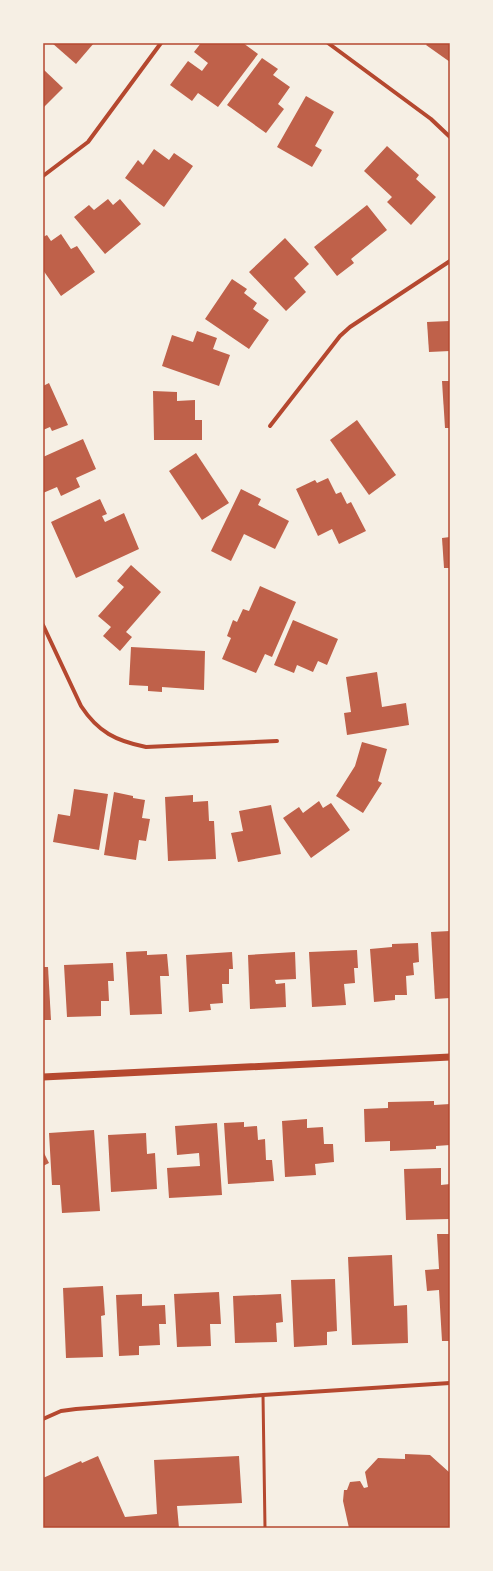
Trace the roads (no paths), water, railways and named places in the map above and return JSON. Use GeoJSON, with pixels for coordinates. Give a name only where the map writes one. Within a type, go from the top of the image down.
{"type":"FeatureCollection","features":[{"type":"Feature","properties":{"kind":"street"},"geometry":{"type":"LineString","coordinates":[[43,176],[88,142],[161,43]]}},
{"type":"Feature","properties":{"kind":"street"},"geometry":{"type":"LineString","coordinates":[[328,43],[431,119],[450,137]]}},
{"type":"Feature","properties":{"kind":"street"},"geometry":{"type":"LineString","coordinates":[[270,426],[340,336],[350,327],[450,261]]}},
{"type":"Feature","properties":{"kind":"street"},"geometry":{"type":"LineString","coordinates":[[43,624],[81,706],[88,717],[99,728],[111,736],[127,743],[146,747],[277,741]]}},
{"type":"Feature","properties":{"kind":"street"},"geometry":{"type":"LineString","coordinates":[[43,1077],[450,1057]]}},
{"type":"Feature","properties":{"kind":"street"},"geometry":{"type":"LineString","coordinates":[[43,1419],[61,1411],[76,1409],[450,1383]]}},
{"type":"Feature","properties":{"kind":"lane"},"geometry":{"type":"LineString","coordinates":[[263,1395],[265,1528]]}}]}
